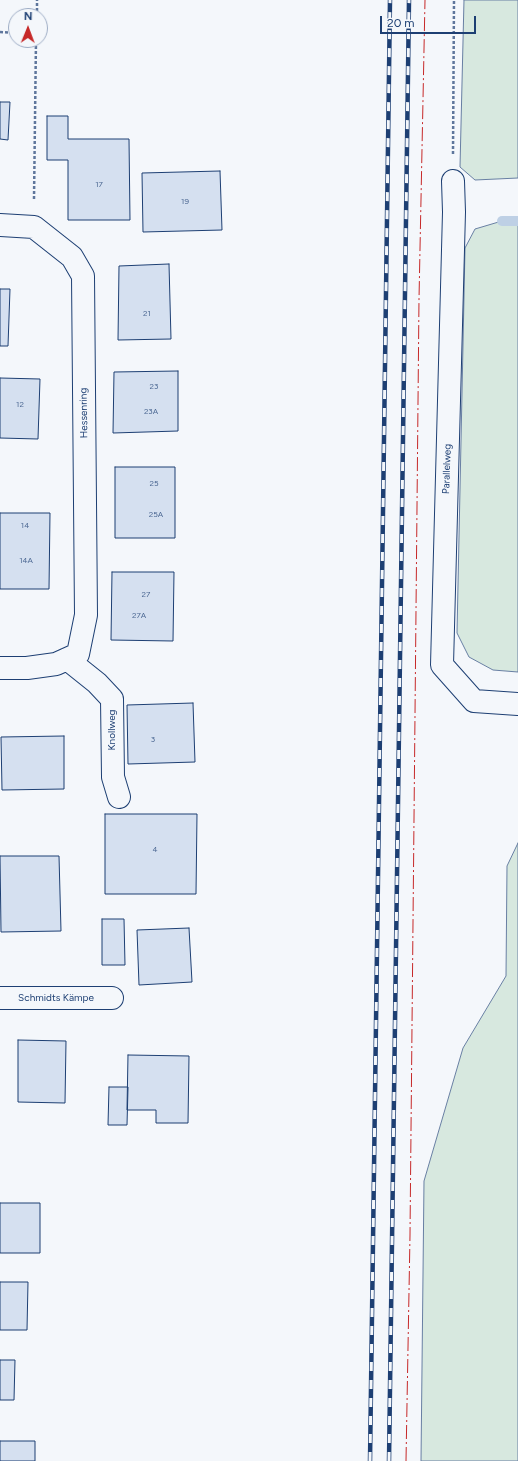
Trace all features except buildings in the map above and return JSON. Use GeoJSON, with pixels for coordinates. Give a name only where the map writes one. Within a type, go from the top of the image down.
{"type":"FeatureCollection","features":[{"type":"Feature","properties":{"kind":"street","name":"Parallelweg"},"geometry":{"type":"LineString","coordinates":[[453,181],[454,212],[442,665],[474,701],[518,704]]}},
{"type":"Feature","properties":{"kind":"street"},"geometry":{"type":"LineString","coordinates":[[0,225],[34,228]]}},
{"type":"Feature","properties":{"kind":"street","name":"Hessenring"},"geometry":{"type":"LineString","coordinates":[[34,228],[72,257],[83,276],[86,615],[72,656]]}},
{"type":"Feature","properties":{"kind":"street"},"geometry":{"type":"LineString","coordinates":[[0,668],[28,668],[56,664],[72,656]]}},
{"type":"Feature","properties":{"kind":"street","name":"Knollweg"},"geometry":{"type":"LineString","coordinates":[[72,656],[112,699],[112,777],[119,797]]}},
{"type":"Feature","properties":{"kind":"street","name":"Schmidts Kämpe"},"geometry":{"type":"LineString","coordinates":[[0,998],[112,998]]}},
{"type":"Feature","properties":{"kind":"path"},"geometry":{"type":"LineString","coordinates":[[453,181],[454,0]]}},
{"type":"Feature","properties":{"kind":"path"},"geometry":{"type":"LineString","coordinates":[[34,228],[36,48]]}},
{"type":"Feature","properties":{"kind":"shaded area"},"geometry":{"type":"Polygon","coordinates":[[[464,0],[518,0],[518,178],[475,180],[460,167],[464,0]]]}},
{"type":"Feature","properties":{"kind":"shaded area"},"geometry":{"type":"Polygon","coordinates":[[[502,221],[518,221],[518,672],[493,670],[469,657],[457,633],[465,248],[475,229],[502,221]]]}},
{"type":"Feature","properties":{"kind":"shaded area"},"geometry":{"type":"Polygon","coordinates":[[[518,843],[518,1461],[421,1461],[424,1181],[463,1048],[506,976],[507,866],[518,843]]]}},
{"type":"Feature","properties":{"kind":"waterway"},"geometry":{"type":"LineString","coordinates":[[502,221],[518,221]]}},
{"type":"Feature","properties":{"kind":"railway"},"geometry":{"type":"LineString","coordinates":[[370,1461],[390,0]]}},
{"type":"Feature","properties":{"kind":"railway"},"geometry":{"type":"LineString","coordinates":[[389,1461],[409,0]]}},
{"type":"Feature","properties":{"kind":"power"},"geometry":{"type":"LineString","coordinates":[[406,1461],[410,1235],[419,299],[425,0]]}}]}
